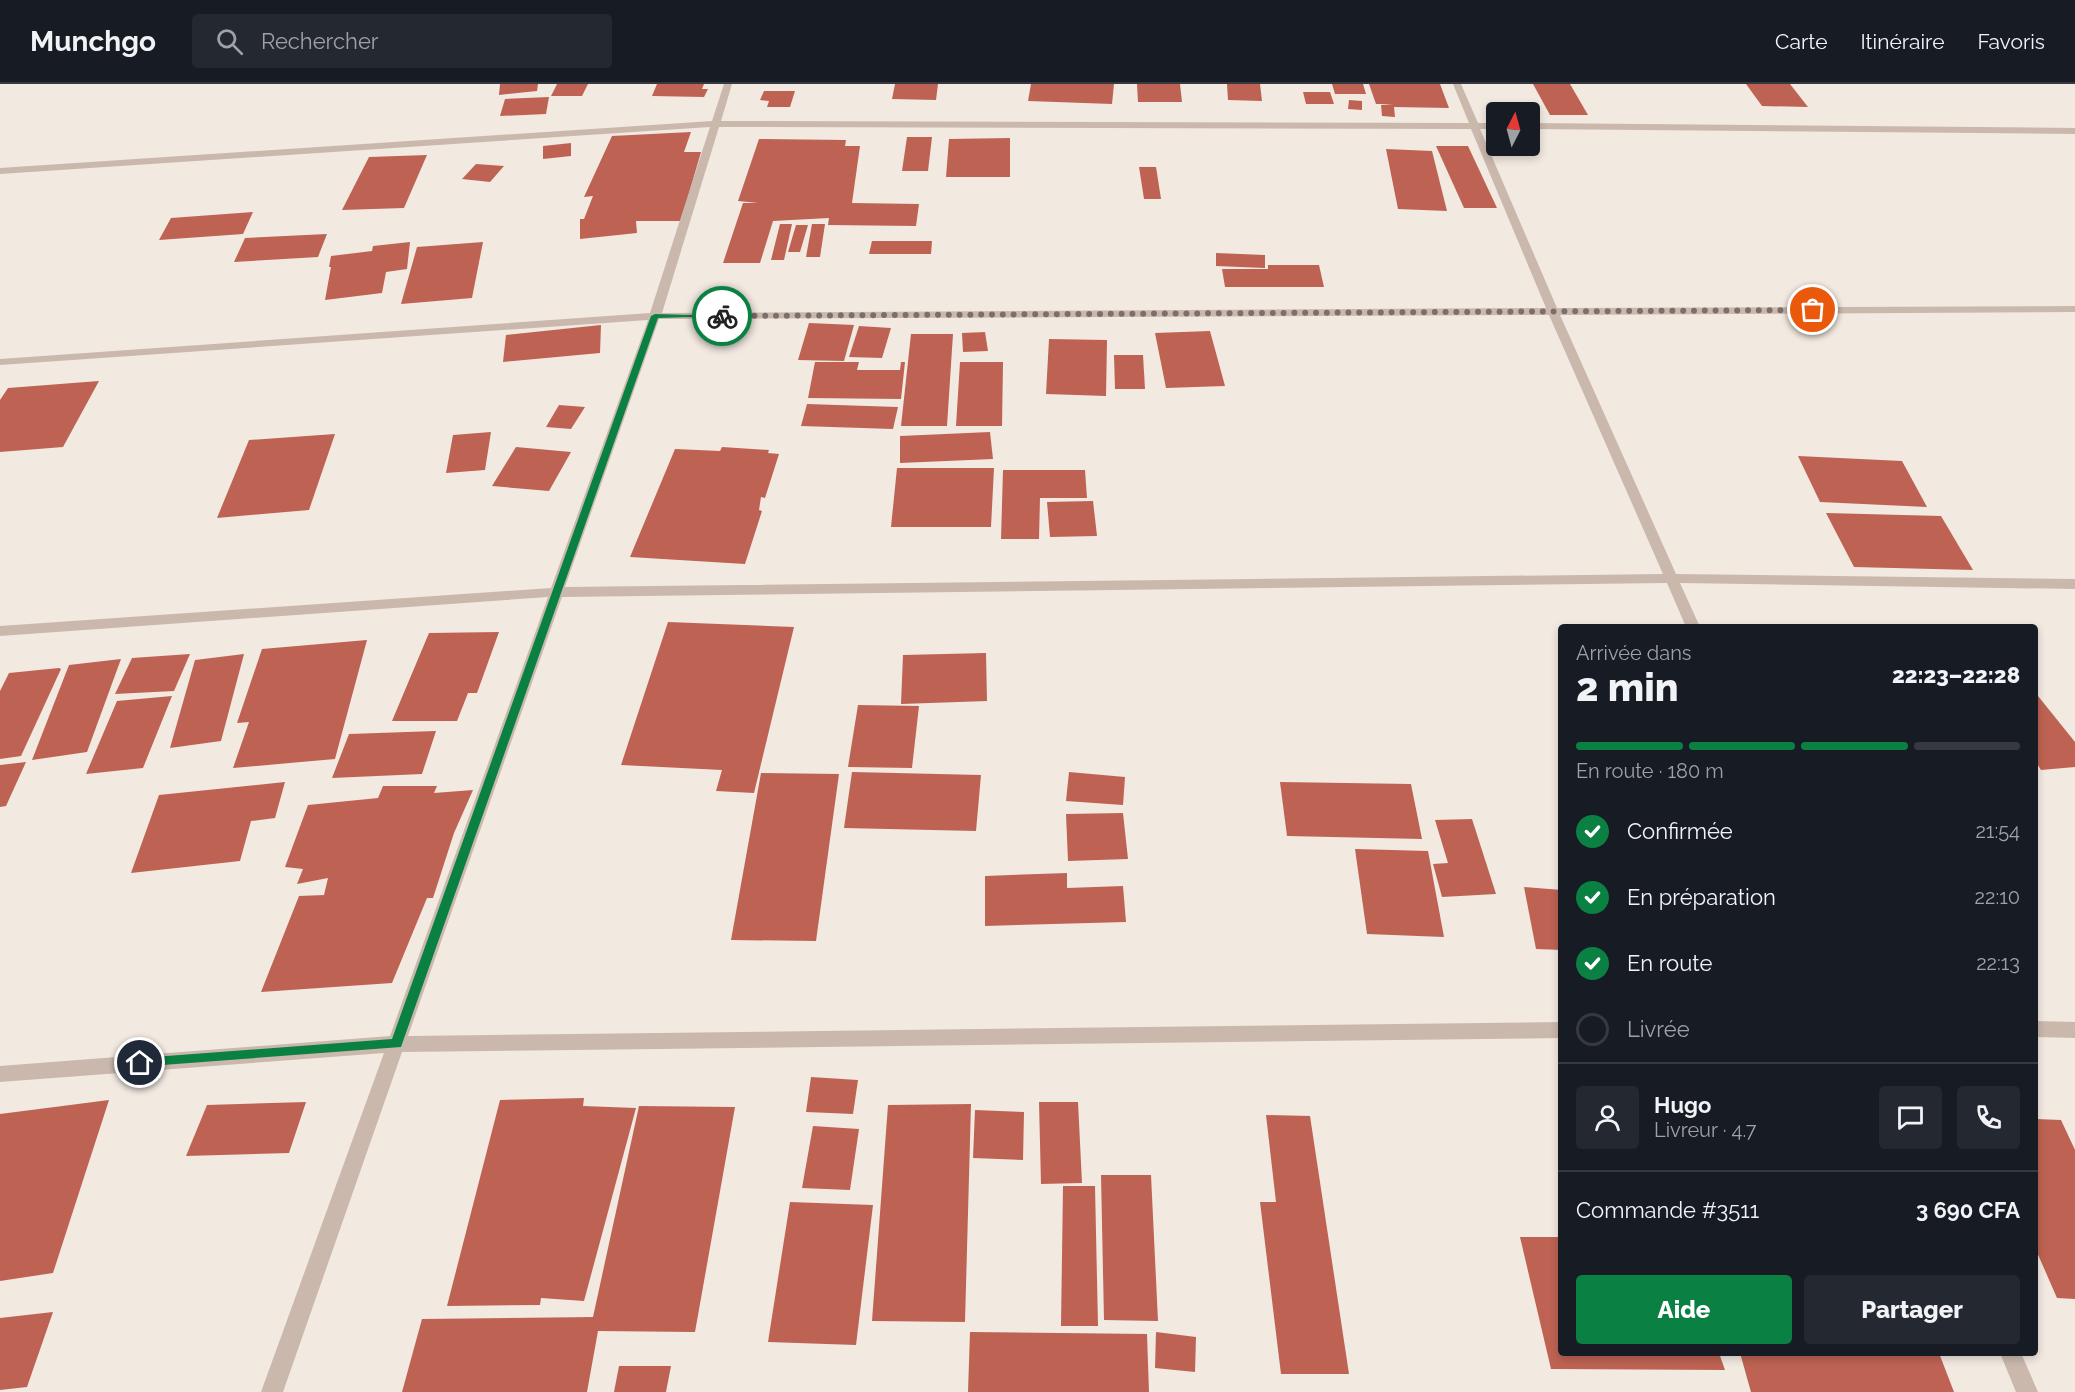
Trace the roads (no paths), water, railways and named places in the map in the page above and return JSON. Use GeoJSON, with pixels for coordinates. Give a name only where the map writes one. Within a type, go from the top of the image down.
{"type":"FeatureCollection","features":[{"type":"Feature","properties":{"kind":"street"},"geometry":{"type":"LineString","coordinates":[[272,1392],[655,316],[728,84]]}},
{"type":"Feature","properties":{"kind":"street"},"geometry":{"type":"LineString","coordinates":[[1457,84],[1552,310],[1692,624]]}},
{"type":"Feature","properties":{"kind":"street"},"geometry":{"type":"LineString","coordinates":[[0,171],[714,124],[1486,126]]}},
{"type":"Feature","properties":{"kind":"street"},"geometry":{"type":"LineString","coordinates":[[1540,126],[2075,131]]}},
{"type":"Feature","properties":{"kind":"street"},"geometry":{"type":"LineString","coordinates":[[0,362],[655,316],[2075,309]]}},
{"type":"Feature","properties":{"kind":"street"},"geometry":{"type":"LineString","coordinates":[[0,631],[559,591],[1671,578],[2075,584]]}},
{"type":"Feature","properties":{"kind":"street"},"geometry":{"type":"LineString","coordinates":[[2038,1029],[2075,1030]]}},
{"type":"Feature","properties":{"kind":"street"},"geometry":{"type":"LineString","coordinates":[[0,1074],[396,1044],[1558,1030]]}},
{"type":"Feature","properties":{"kind":"street"},"geometry":{"type":"LineString","coordinates":[[2011,1356],[2027,1392]]}}]}
